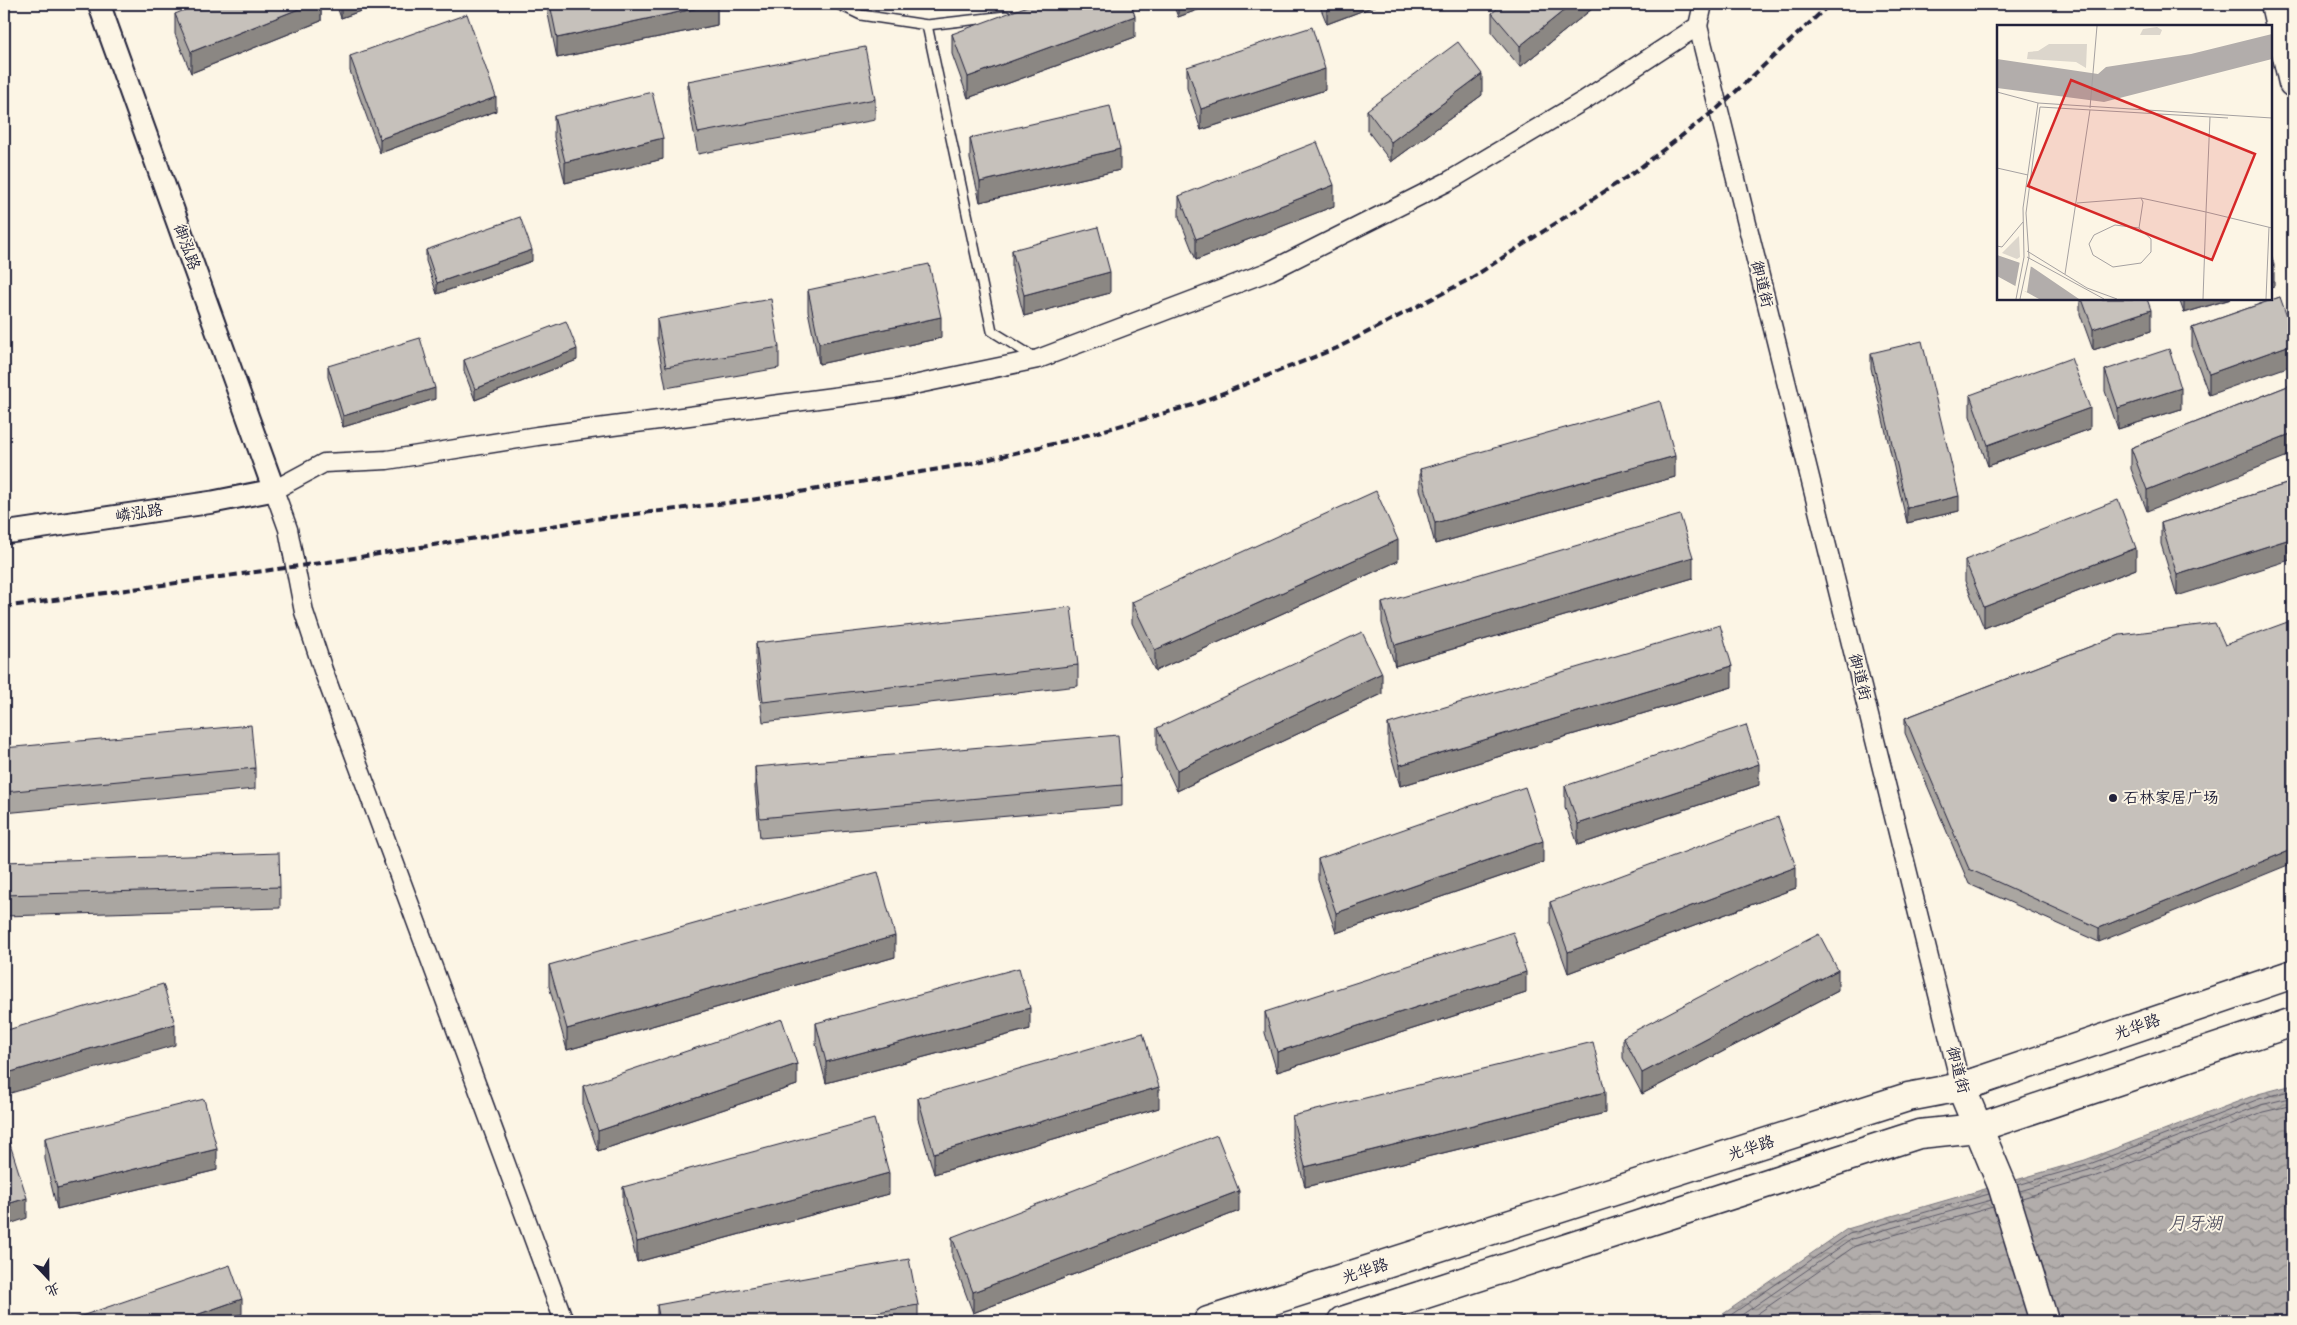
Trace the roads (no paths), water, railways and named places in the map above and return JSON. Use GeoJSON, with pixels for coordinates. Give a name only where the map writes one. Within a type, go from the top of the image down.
{"type":"FeatureCollection","features":[{"type":"Feature","properties":{"kind":"main road"},"geometry":{"type":"LineString","coordinates":[[2274,4],[2293,83]]}},
{"type":"Feature","properties":{"kind":"main road","name":"光华路"},"geometry":{"type":"LineString","coordinates":[[1208,1321],[1908,1097],[1961,1087],[2293,974]]}},
{"type":"Feature","properties":{"kind":"main road"},"geometry":{"type":"LineString","coordinates":[[1342,1321],[1918,1134],[1977,1128],[2293,1022]]}},
{"type":"Feature","properties":{"kind":"main road"},"geometry":{"type":"LineString","coordinates":[[1961,1087],[2002,1185],[2044,1321]]}},
{"type":"Feature","properties":{"kind":"street","name":"御泓路"},"geometry":{"type":"LineString","coordinates":[[99,4],[274,490]]}},
{"type":"Feature","properties":{"kind":"street"},"geometry":{"type":"LineString","coordinates":[[564,1321],[323,670],[304,612],[288,529],[274,490],[324,463],[387,460],[556,433],[894,389],[1038,360],[1270,271],[1449,181],[1584,101],[1698,26],[1703,4]]}},
{"type":"Feature","properties":{"kind":"street","name":"御道街"},"geometry":{"type":"LineString","coordinates":[[1698,26],[1961,1087]]}},
{"type":"Feature","properties":{"kind":"street","name":"嶙泓路"},"geometry":{"type":"LineString","coordinates":[[4,534],[213,502],[274,490]]}},
{"type":"Feature","properties":{"kind":"lane"},"geometry":{"type":"LineString","coordinates":[[838,4],[861,15],[927,26],[1021,15]]}},
{"type":"Feature","properties":{"kind":"lane"},"geometry":{"type":"LineString","coordinates":[[927,26],[992,331],[1038,360]]}},
{"type":"Feature","properties":{"kind":"water","name":"月牙湖"},"geometry":{"type":"Polygon","coordinates":[[[2293,1085],[2293,1321],[1713,1321],[1847,1229],[2085,1160],[2258,1094],[2293,1085]]]}},
{"type":"Feature","properties":{"kind":"railway"},"geometry":{"type":"LineString","coordinates":[[4,607],[335,561],[594,519],[751,500],[969,464],[1073,439],[1193,405],[1337,348],[1470,279],[1633,173],[1718,108],[1830,4]]}},
{"type":"Feature","properties":{"kind":"place","name":"石林家居广场"},"geometry":{"type":"Point","coordinates":[2113,798]}}]}
